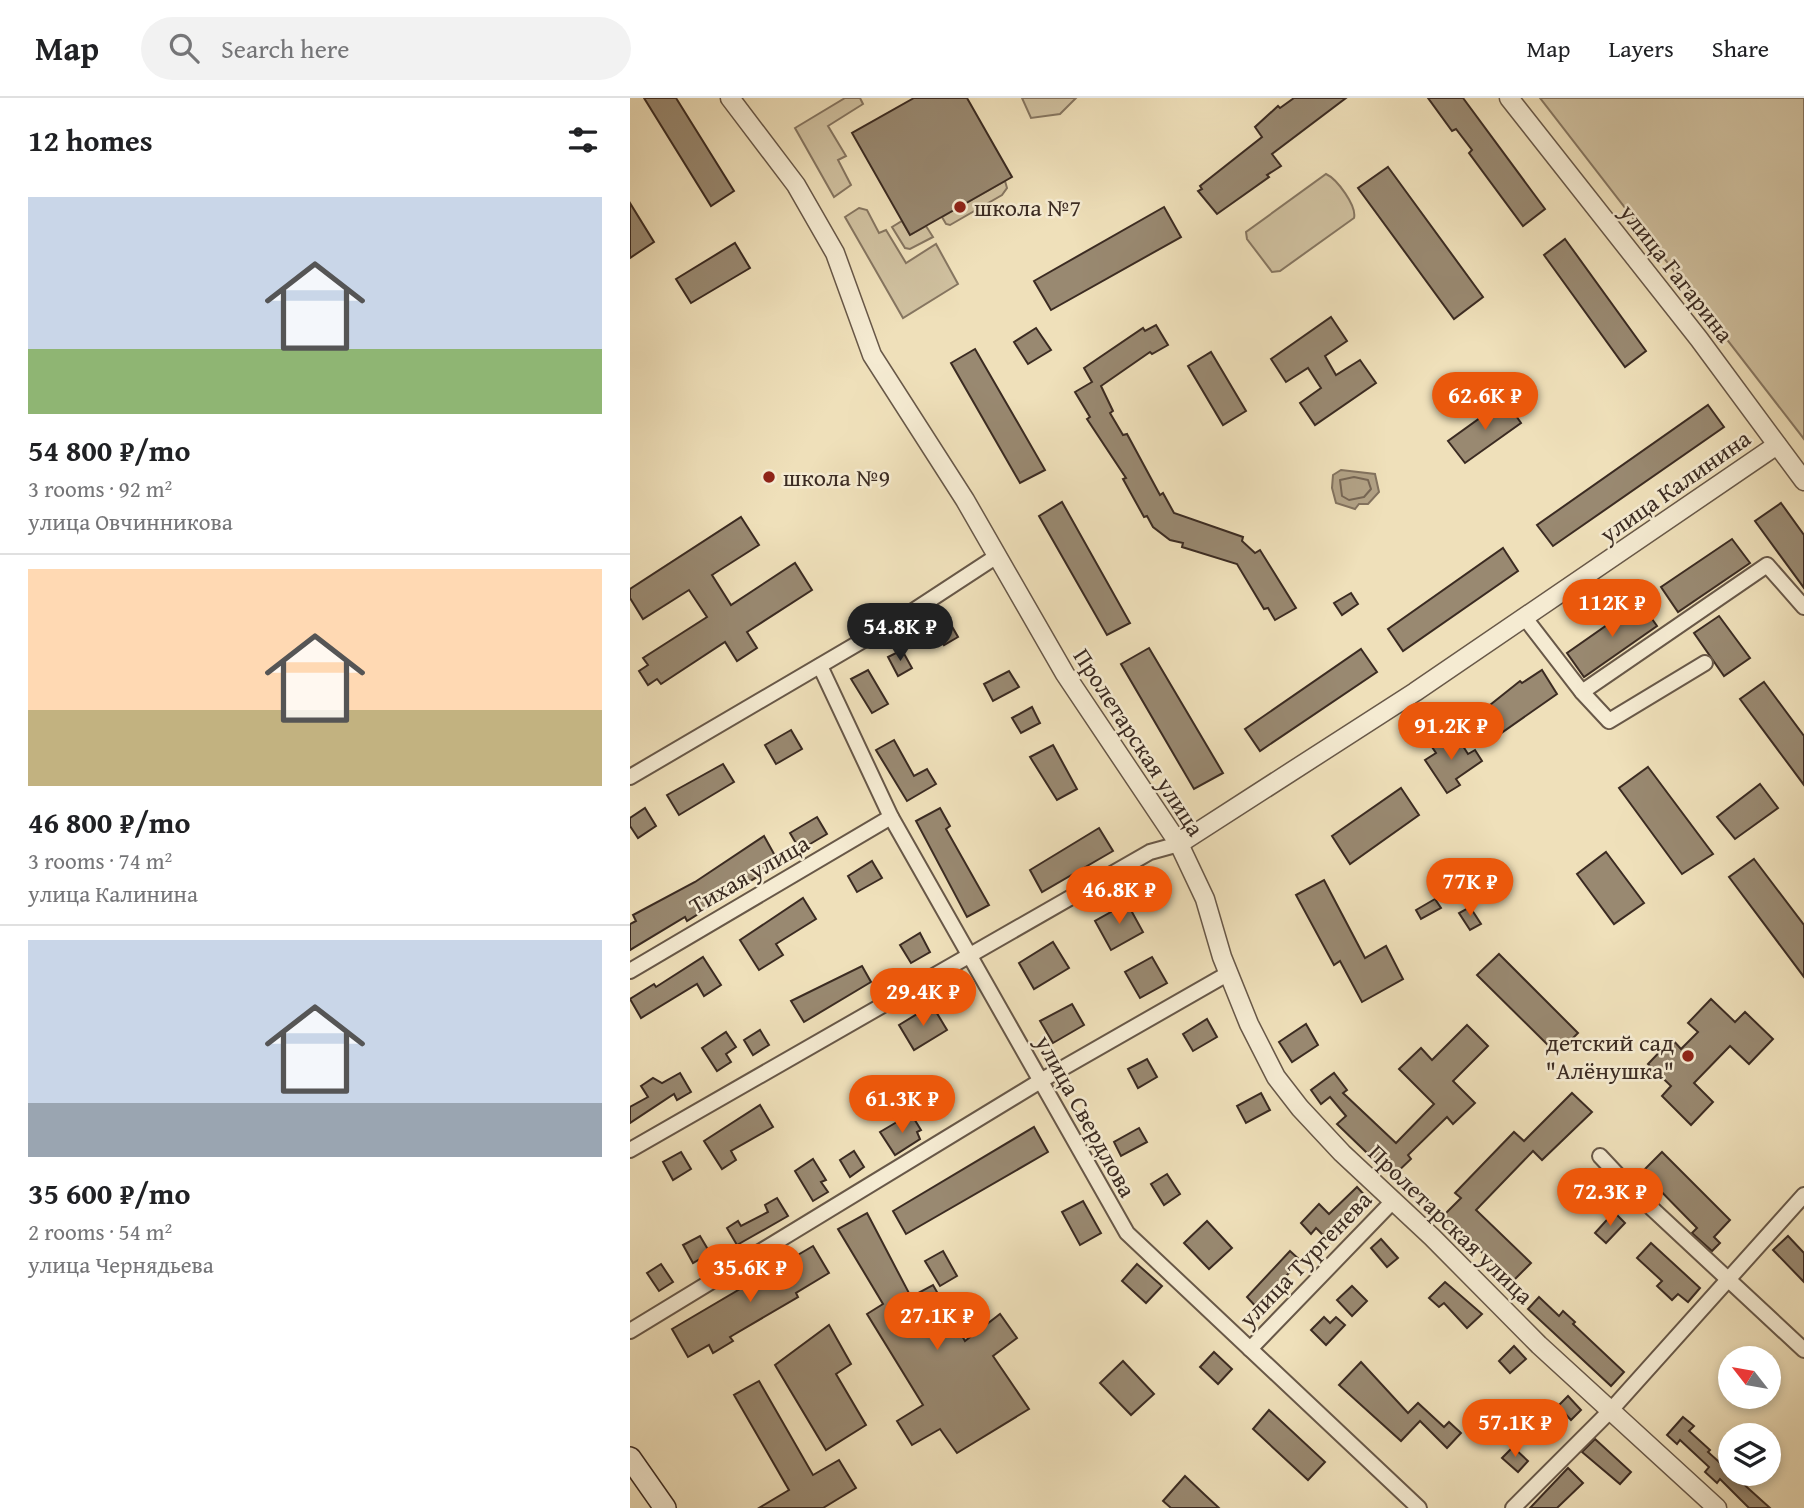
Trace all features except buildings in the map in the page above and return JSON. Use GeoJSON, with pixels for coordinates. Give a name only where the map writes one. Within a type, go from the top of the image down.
{"type":"FeatureCollection","features":[{"type":"Feature","properties":{"kind":"main road"},"geometry":{"type":"LineString","coordinates":[[630,1458],[665,1508]]}},
{"type":"Feature","properties":{"kind":"street","name":"Пролетарская улица"},"geometry":{"type":"LineString","coordinates":[[730,98],[796,186],[819,224],[835,253],[872,355],[997,556],[1065,674],[1179,844],[1205,899],[1229,973],[1276,1077],[1325,1135],[1539,1345],[1709,1505]]}},
{"type":"Feature","properties":{"kind":"street","name":"улица Гагарина"},"geometry":{"type":"LineString","coordinates":[[1509,98],[1699,339],[1804,481]]}},
{"type":"Feature","properties":{"kind":"street","name":"улица Калинина"},"geometry":{"type":"LineString","coordinates":[[630,1150],[1150,852],[1179,844],[1525,618],[1777,445]]}},
{"type":"Feature","properties":{"kind":"street"},"geometry":{"type":"LineString","coordinates":[[630,777],[820,666],[997,556]]}},
{"type":"Feature","properties":{"kind":"street"},"geometry":{"type":"LineString","coordinates":[[1582,692],[1767,565],[1804,607]]}},
{"type":"Feature","properties":{"kind":"street"},"geometry":{"type":"LineString","coordinates":[[1525,618],[1582,692],[1609,721],[1704,663]]}},
{"type":"Feature","properties":{"kind":"street","name":"улица Свердлова"},"geometry":{"type":"LineString","coordinates":[[820,666],[891,817],[968,957],[1042,1080],[1127,1233],[1419,1508]]}},
{"type":"Feature","properties":{"kind":"street","name":"Тихая улица"},"geometry":{"type":"LineString","coordinates":[[630,971],[891,817]]}},
{"type":"Feature","properties":{"kind":"street"},"geometry":{"type":"LineString","coordinates":[[630,1331],[1042,1080],[1229,973]]}},
{"type":"Feature","properties":{"kind":"street"},"geometry":{"type":"LineString","coordinates":[[1600,1156],[1804,1350]]}},
{"type":"Feature","properties":{"kind":"street"},"geometry":{"type":"LineString","coordinates":[[1513,1508],[1611,1410],[1804,1195]]}},
{"type":"Feature","properties":{"kind":"street","name":"улица Тургенева"},"geometry":{"type":"LineString","coordinates":[[1250,1349],[1393,1201]]}},
{"type":"Feature","properties":{"kind":"shaded area"},"geometry":{"type":"Polygon","coordinates":[[[845,98],[860,98],[863,104],[828,126],[846,156],[838,160],[851,185],[834,197],[795,128],[845,98]]]}},
{"type":"Feature","properties":{"kind":"shaded area"},"geometry":{"type":"Polygon","coordinates":[[[1022,98],[1076,98],[1060,114],[1031,118],[1022,98]]]}},
{"type":"Feature","properties":{"kind":"shaded area"},"geometry":{"type":"Polygon","coordinates":[[[1540,98],[1804,98],[1804,439],[1540,98]]]}},
{"type":"Feature","properties":{"kind":"shaded area"},"geometry":{"type":"Polygon","coordinates":[[[1326,174],[1345,193],[1354,218],[1280,271],[1272,272],[1247,239],[1246,232],[1326,174]]]}},
{"type":"Feature","properties":{"kind":"shaded area"},"geometry":{"type":"Polygon","coordinates":[[[1005,181],[1007,188],[1002,195],[950,225],[946,224],[942,217],[1005,181]]]}},
{"type":"Feature","properties":{"kind":"shaded area"},"geometry":{"type":"Polygon","coordinates":[[[859,208],[867,210],[879,233],[886,230],[906,263],[936,244],[958,284],[903,318],[845,217],[859,208]]]}},
{"type":"Feature","properties":{"kind":"shaded area"},"geometry":{"type":"Polygon","coordinates":[[[902,221],[910,235],[926,226],[933,237],[910,249],[905,248],[892,227],[902,221]]]}},
{"type":"Feature","properties":{"kind":"water"},"geometry":{"type":"Polygon","coordinates":[[[1341,470],[1375,474],[1379,492],[1368,504],[1359,504],[1355,509],[1336,503],[1332,488],[1333,475],[1341,470]]]}},
{"type":"Feature","properties":{"kind":"place","name":"школа №7"},"geometry":{"type":"Point","coordinates":[960,207]}},
{"type":"Feature","properties":{"kind":"place","name":"школа №9"},"geometry":{"type":"Point","coordinates":[769,477]}},
{"type":"Feature","properties":{"kind":"place","name":"детский сад \"Алёнушка\""},"geometry":{"type":"Point","coordinates":[1688,1056]}}]}
